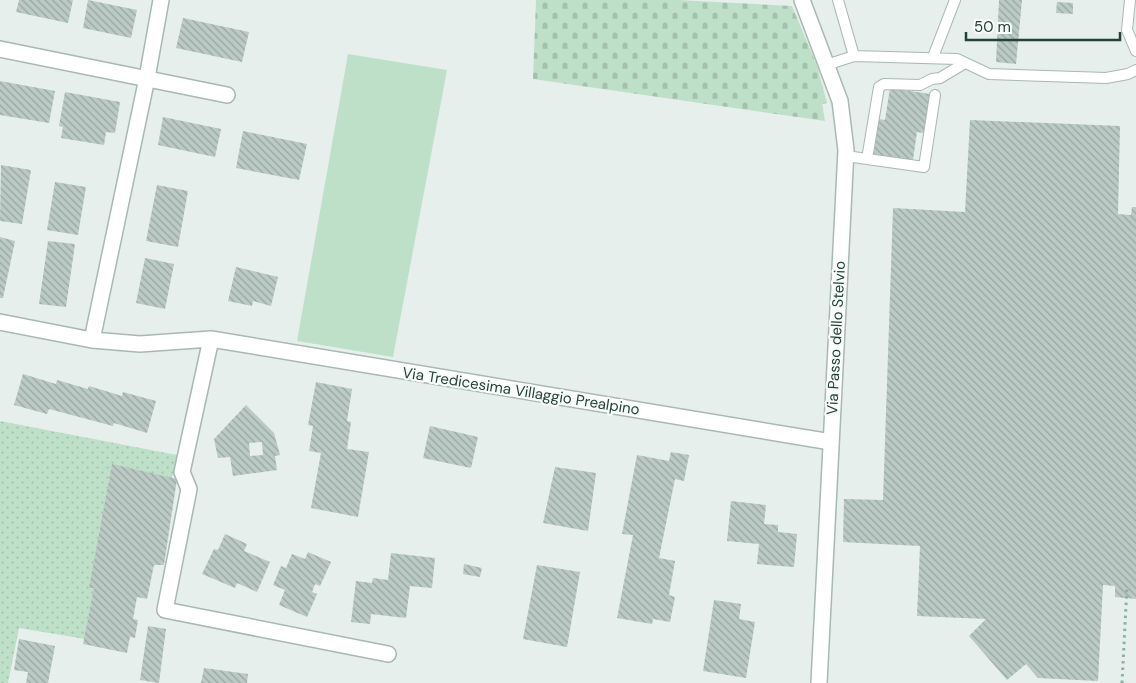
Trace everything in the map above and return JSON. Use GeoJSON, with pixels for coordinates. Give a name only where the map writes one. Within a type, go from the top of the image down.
{"type":"FeatureCollection","features":[{"type":"Feature","properties":{"kind":"street"},"geometry":{"type":"LineString","coordinates":[[92,340],[147,78],[161,0]]}},
{"type":"Feature","properties":{"kind":"street","name":"Via Passo dello Stelvio"},"geometry":{"type":"LineString","coordinates":[[802,0],[840,101],[846,156],[819,683]]}},
{"type":"Feature","properties":{"kind":"street"},"geometry":{"type":"LineString","coordinates":[[0,49],[227,95]]}},
{"type":"Feature","properties":{"kind":"street","name":"Via Tredicesima Villaggio Prealpino"},"geometry":{"type":"LineString","coordinates":[[0,322],[92,340],[140,344],[211,339],[831,442]]}},
{"type":"Feature","properties":{"kind":"street"},"geometry":{"type":"LineString","coordinates":[[211,339],[182,472],[189,489],[165,610],[388,654]]}},
{"type":"Feature","properties":{"kind":"lane"},"geometry":{"type":"LineString","coordinates":[[838,0],[854,56]]}},
{"type":"Feature","properties":{"kind":"lane"},"geometry":{"type":"LineString","coordinates":[[933,57],[955,0]]}},
{"type":"Feature","properties":{"kind":"lane"},"geometry":{"type":"LineString","coordinates":[[1130,0],[1132,30],[1136,50]]}},
{"type":"Feature","properties":{"kind":"lane"},"geometry":{"type":"LineString","coordinates":[[826,65],[854,56],[933,57],[956,59],[989,74],[1106,78],[1128,74],[1136,70]]}},
{"type":"Feature","properties":{"kind":"lane"},"geometry":{"type":"LineString","coordinates":[[867,159],[879,87],[884,84],[920,85],[932,79],[940,78],[965,63]]}},
{"type":"Feature","properties":{"kind":"lane"},"geometry":{"type":"LineString","coordinates":[[846,156],[924,167],[935,95]]}},
{"type":"Feature","properties":{"kind":"path"},"geometry":{"type":"LineString","coordinates":[[1122,683],[1127,586]]}},
{"type":"Feature","properties":{"kind":"green space"},"geometry":{"type":"Polygon","coordinates":[[[536,0],[678,0],[792,6],[817,66],[827,103],[822,104],[825,121],[533,79],[536,0]]]}},
{"type":"Feature","properties":{"kind":"green space"},"geometry":{"type":"Polygon","coordinates":[[[348,54],[447,70],[393,357],[297,341],[348,54]]]}},
{"type":"Feature","properties":{"kind":"green space"},"geometry":{"type":"Polygon","coordinates":[[[0,421],[177,455],[147,591],[97,580],[85,639],[19,628],[8,683],[0,683],[0,421]]]}},
{"type":"Feature","properties":{"kind":"building"},"geometry":{"type":"Polygon","coordinates":[[[19,0],[73,0],[68,23],[16,12],[19,0]]]}},
{"type":"Feature","properties":{"kind":"building"},"geometry":{"type":"Polygon","coordinates":[[[88,0],[137,10],[131,38],[83,28],[88,0]]]}},
{"type":"Feature","properties":{"kind":"building"},"geometry":{"type":"Polygon","coordinates":[[[999,0],[1022,0],[1016,64],[996,62],[999,0]]]}},
{"type":"Feature","properties":{"kind":"building"},"geometry":{"type":"Polygon","coordinates":[[[1057,2],[1073,3],[1073,14],[1056,13],[1057,2]]]}},
{"type":"Feature","properties":{"kind":"building"},"geometry":{"type":"Polygon","coordinates":[[[183,18],[249,32],[242,62],[176,48],[183,18]]]}},
{"type":"Feature","properties":{"kind":"building"},"geometry":{"type":"Polygon","coordinates":[[[0,81],[55,91],[49,123],[0,115],[0,81]]]}},
{"type":"Feature","properties":{"kind":"building"},"geometry":{"type":"Polygon","coordinates":[[[890,88],[930,94],[924,133],[917,132],[913,160],[874,154],[879,119],[885,120],[890,88]]]}},
{"type":"Feature","properties":{"kind":"building"},"geometry":{"type":"Polygon","coordinates":[[[65,92],[120,102],[115,133],[106,132],[104,145],[61,138],[63,127],[59,126],[65,92]]]}},
{"type":"Feature","properties":{"kind":"building"},"geometry":{"type":"Polygon","coordinates":[[[163,117],[221,129],[215,157],[158,145],[163,117]]]}},
{"type":"Feature","properties":{"kind":"building"},"geometry":{"type":"Polygon","coordinates":[[[970,120],[1120,126],[1118,214],[1131,215],[1132,207],[1136,207],[1136,599],[1115,597],[1115,586],[1103,585],[1098,681],[1038,678],[1026,664],[1007,680],[969,636],[986,619],[917,616],[920,546],[843,542],[844,499],[883,500],[893,208],[965,212],[970,120]]]}},
{"type":"Feature","properties":{"kind":"building"},"geometry":{"type":"Polygon","coordinates":[[[243,131],[307,144],[299,180],[236,168],[243,131]]]}},
{"type":"Feature","properties":{"kind":"building"},"geometry":{"type":"Polygon","coordinates":[[[1,165],[31,170],[22,224],[0,221],[1,165]]]}},
{"type":"Feature","properties":{"kind":"building"},"geometry":{"type":"Polygon","coordinates":[[[55,182],[86,187],[78,235],[47,230],[55,182]]]}},
{"type":"Feature","properties":{"kind":"building"},"geometry":{"type":"Polygon","coordinates":[[[157,185],[188,191],[178,247],[146,241],[157,185]]]}},
{"type":"Feature","properties":{"kind":"building"},"geometry":{"type":"Polygon","coordinates":[[[0,237],[15,241],[3,298],[0,298],[0,237]]]}},
{"type":"Feature","properties":{"kind":"building"},"geometry":{"type":"Polygon","coordinates":[[[48,241],[75,244],[66,307],[39,304],[48,241]]]}},
{"type":"Feature","properties":{"kind":"building"},"geometry":{"type":"Polygon","coordinates":[[[145,258],[174,264],[165,309],[136,303],[145,258]]]}},
{"type":"Feature","properties":{"kind":"building"},"geometry":{"type":"Polygon","coordinates":[[[236,267],[278,277],[271,306],[253,301],[252,306],[228,301],[236,267]]]}},
{"type":"Feature","properties":{"kind":"building"},"geometry":{"type":"Polygon","coordinates":[[[23,374],[56,384],[57,380],[88,389],[89,386],[122,396],[123,392],[156,401],[147,433],[114,423],[113,426],[49,409],[47,414],[14,405],[23,374]]]}},
{"type":"Feature","properties":{"kind":"building"},"geometry":{"type":"Polygon","coordinates":[[[316,382],[352,389],[347,421],[351,422],[347,449],[369,452],[358,517],[311,508],[321,453],[309,451],[313,426],[308,425],[316,382]]]}},
{"type":"Feature","properties":{"kind":"building"},"geometry":{"type":"Polygon","coordinates":[[[246,405],[274,433],[280,455],[275,456],[277,470],[233,476],[230,457],[218,458],[214,439],[246,405]],[[262,442],[249,443],[250,456],[263,455],[262,442]]]}},
{"type":"Feature","properties":{"kind":"building"},"geometry":{"type":"Polygon","coordinates":[[[430,426],[478,437],[471,468],[423,458],[430,426]]]}},
{"type":"Feature","properties":{"kind":"building"},"geometry":{"type":"Polygon","coordinates":[[[671,452],[689,455],[684,481],[675,479],[659,558],[675,561],[669,595],[675,597],[670,622],[653,619],[652,624],[617,618],[633,535],[622,534],[637,455],[669,461],[671,452]]]}},
{"type":"Feature","properties":{"kind":"building"},"geometry":{"type":"Polygon","coordinates":[[[112,464],[177,479],[164,565],[154,565],[147,599],[137,597],[133,619],[138,620],[135,638],[130,637],[127,653],[83,644],[94,588],[89,588],[112,464]]]}},
{"type":"Feature","properties":{"kind":"building"},"geometry":{"type":"Polygon","coordinates":[[[555,467],[596,473],[588,531],[543,523],[555,467]]]}},
{"type":"Feature","properties":{"kind":"building"},"geometry":{"type":"Polygon","coordinates":[[[731,501],[766,505],[764,524],[778,525],[778,532],[797,534],[794,567],[757,564],[759,544],[727,541],[731,501]]]}},
{"type":"Feature","properties":{"kind":"building"},"geometry":{"type":"Polygon","coordinates":[[[225,534],[247,544],[244,551],[270,562],[257,592],[237,583],[235,588],[202,574],[214,549],[218,550],[225,534]]]}},
{"type":"Feature","properties":{"kind":"building"},"geometry":{"type":"Polygon","coordinates":[[[308,552],[331,562],[320,586],[315,584],[312,592],[317,594],[307,617],[279,605],[285,590],[273,585],[281,566],[286,568],[292,554],[305,559],[308,552]]]}},
{"type":"Feature","properties":{"kind":"building"},"geometry":{"type":"Polygon","coordinates":[[[391,553],[435,558],[432,588],[410,586],[406,618],[371,614],[370,624],[351,622],[356,581],[372,583],[373,578],[388,580],[391,553]]]}},
{"type":"Feature","properties":{"kind":"building"},"geometry":{"type":"Polygon","coordinates":[[[464,564],[482,568],[480,577],[463,574],[464,564]]]}},
{"type":"Feature","properties":{"kind":"building"},"geometry":{"type":"Polygon","coordinates":[[[537,565],[580,572],[567,647],[523,639],[537,565]]]}},
{"type":"Feature","properties":{"kind":"building"},"geometry":{"type":"Polygon","coordinates":[[[714,600],[741,604],[739,619],[755,622],[746,678],[703,671],[714,600]]]}},
{"type":"Feature","properties":{"kind":"building"},"geometry":{"type":"Polygon","coordinates":[[[148,626],[166,629],[159,683],[140,680],[148,626]]]}},
{"type":"Feature","properties":{"kind":"building"},"geometry":{"type":"Polygon","coordinates":[[[19,639],[55,646],[48,683],[26,683],[28,672],[14,670],[19,639]]]}},
{"type":"Feature","properties":{"kind":"building"},"geometry":{"type":"Polygon","coordinates":[[[204,668],[248,674],[247,683],[201,683],[204,668]]]}}]}
